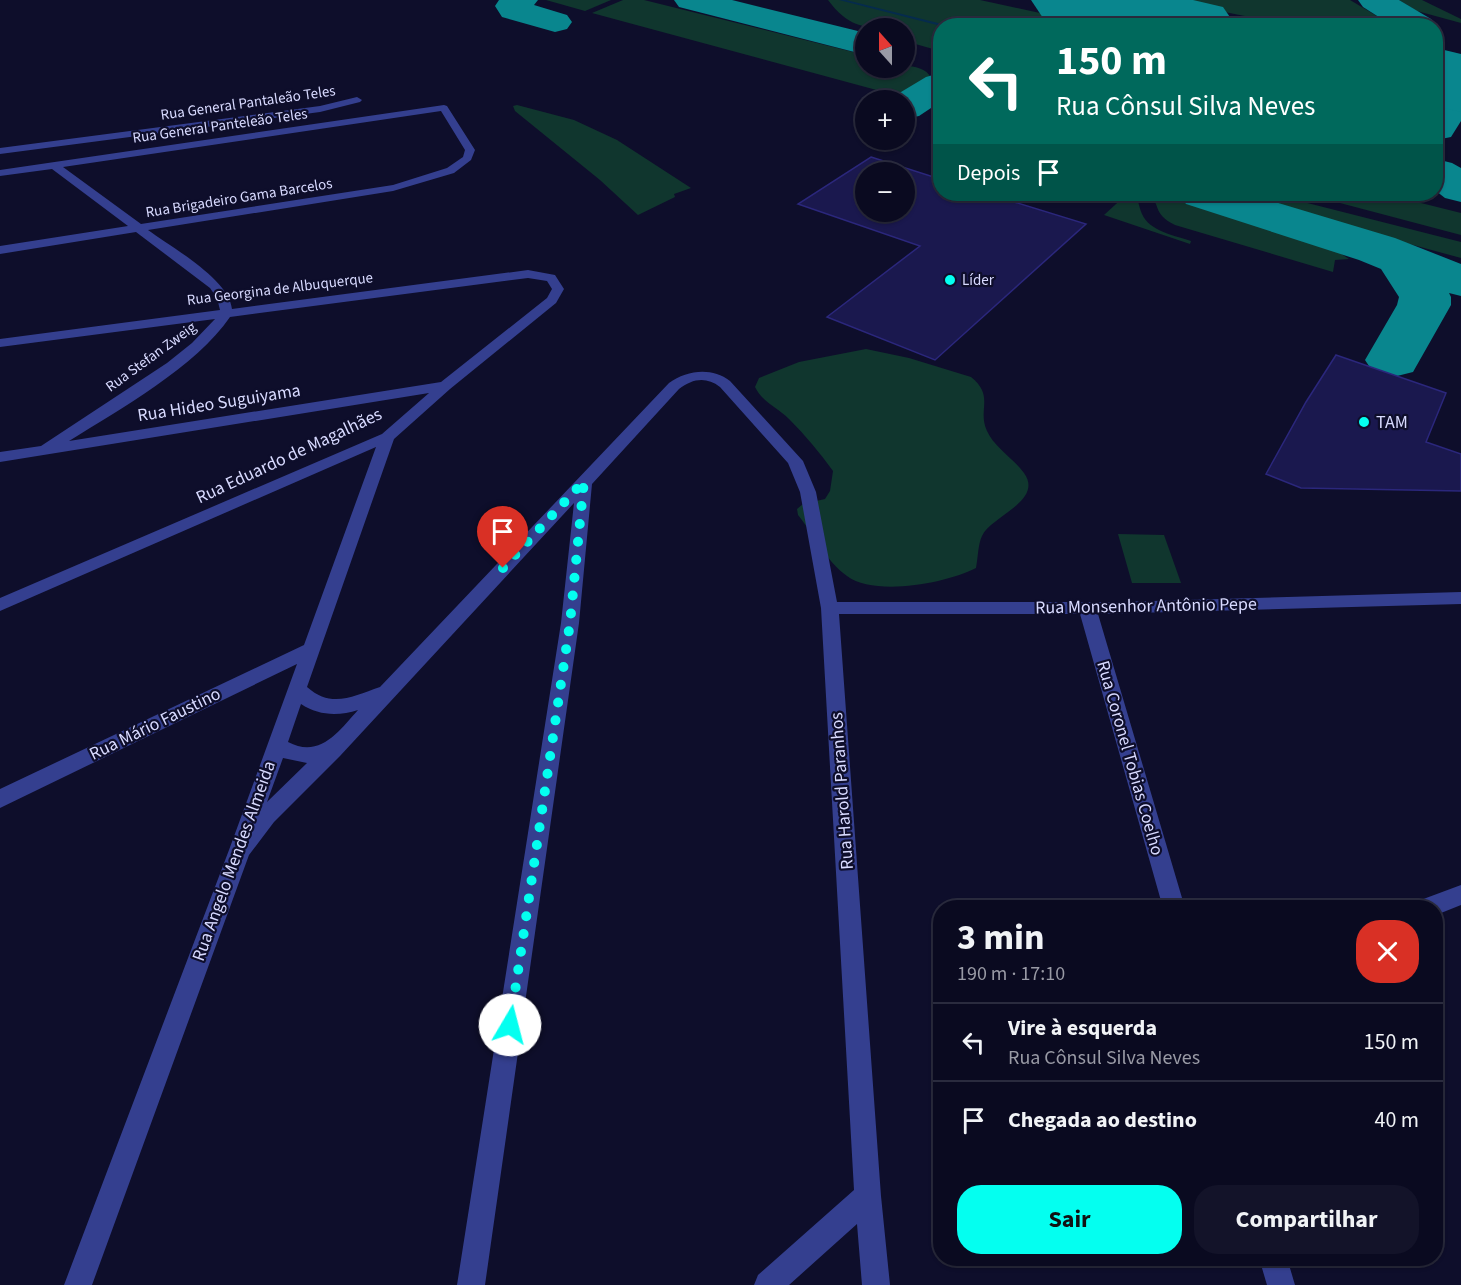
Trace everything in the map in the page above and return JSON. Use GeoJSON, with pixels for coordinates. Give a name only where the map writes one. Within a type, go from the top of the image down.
{"type":"FeatureCollection","features":[{"type":"Feature","properties":{"kind":"street","name":"Rua General Pantaleão Teles"},"geometry":{"type":"LineString","coordinates":[[0,152],[320,109],[357,100]]}},
{"type":"Feature","properties":{"kind":"street","name":"Rua General Panteleão Teles"},"geometry":{"type":"LineString","coordinates":[[0,173],[444,108],[470,150]]}},
{"type":"Feature","properties":{"kind":"street"},"geometry":{"type":"LineString","coordinates":[[244,120],[246,137]]}},
{"type":"Feature","properties":{"kind":"street","name":"Rua Brigadeiro Gama Barcelos"},"geometry":{"type":"LineString","coordinates":[[0,250],[138,230],[404,185],[426,180],[465,163],[470,156],[470,150]]}},
{"type":"Feature","properties":{"kind":"street"},"geometry":{"type":"LineString","coordinates":[[54,165],[214,285],[224,299],[226,312]]}},
{"type":"Feature","properties":{"kind":"street","name":"Rua Georgina de Albuquerque"},"geometry":{"type":"LineString","coordinates":[[0,343],[528,274],[551,278],[558,289]]}},
{"type":"Feature","properties":{"kind":"street","name":"Rua Eduardo de Magalhães"},"geometry":{"type":"LineString","coordinates":[[0,605],[387,436],[552,300],[558,289]]}},
{"type":"Feature","properties":{"kind":"street","name":"Rua Stefan Zweig"},"geometry":{"type":"LineString","coordinates":[[45,450],[192,351],[214,331],[226,312]]}},
{"type":"Feature","properties":{"kind":"street","name":"Rua Harold Paranhos"},"geometry":{"type":"LineString","coordinates":[[584,481],[674,386],[691,376],[700,375],[717,378],[770,432],[795,462],[808,492],[830,608],[868,1196],[876,1285]]}},
{"type":"Feature","properties":{"kind":"street","name":"Rua Hideo Suguiyama"},"geometry":{"type":"LineString","coordinates":[[0,457],[445,386]]}},
{"type":"Feature","properties":{"kind":"street","name":"Rua Angelo Mendes Almeida"},"geometry":{"type":"LineString","coordinates":[[78,1285],[240,850],[309,650],[387,436]]}},
{"type":"Feature","properties":{"kind":"street"},"geometry":{"type":"LineString","coordinates":[[240,850],[267,816],[389,691],[584,481]]}},
{"type":"Feature","properties":{"kind":"street"},"geometry":{"type":"LineString","coordinates":[[471,1285],[570,623],[584,481]]}},
{"type":"Feature","properties":{"kind":"street","name":"Rua Monsenhor Antônio Pepe"},"geometry":{"type":"LineString","coordinates":[[830,608],[1087,608],[1461,598]]}},
{"type":"Feature","properties":{"kind":"street","name":"Rua Coronel Tobias Coelho"},"geometry":{"type":"LineString","coordinates":[[1087,608],[1172,900]]}},
{"type":"Feature","properties":{"kind":"street","name":"Rua Mário Faustino"},"geometry":{"type":"LineString","coordinates":[[0,799],[309,650]]}},
{"type":"Feature","properties":{"kind":"street"},"geometry":{"type":"LineString","coordinates":[[296,688],[314,703],[329,707],[344,707],[360,703],[389,691]]}},
{"type":"Feature","properties":{"kind":"street"},"geometry":{"type":"LineString","coordinates":[[276,745],[292,754],[302,756],[333,750]]}},
{"type":"Feature","properties":{"kind":"street"},"geometry":{"type":"LineString","coordinates":[[1443,902],[1461,895]]}},
{"type":"Feature","properties":{"kind":"street"},"geometry":{"type":"LineString","coordinates":[[768,1285],[868,1196]]}},
{"type":"Feature","properties":{"kind":"street"},"geometry":{"type":"LineString","coordinates":[[1275,1266],[1281,1285]]}},
{"type":"Feature","properties":{"kind":"green space"},"geometry":{"type":"Polygon","coordinates":[[[546,0],[611,0],[585,11],[546,0]]]}},
{"type":"Feature","properties":{"kind":"green space"},"geometry":{"type":"Polygon","coordinates":[[[623,0],[644,0],[855,53],[855,78],[915,78],[915,67],[927,72],[931,78],[915,92],[876,90],[592,13],[623,0]]]}},
{"type":"Feature","properties":{"kind":"green space"},"geometry":{"type":"Polygon","coordinates":[[[828,0],[980,0],[1063,18],[933,18],[933,49],[915,44],[915,18],[855,18],[855,23],[845,17],[828,0]]]}},
{"type":"Feature","properties":{"kind":"green space"},"geometry":{"type":"Polygon","coordinates":[[[1165,0],[1350,0],[1380,18],[1254,18],[1165,0]]]}},
{"type":"Feature","properties":{"kind":"green space"},"geometry":{"type":"Polygon","coordinates":[[[1399,0],[1422,0],[1461,19],[1461,23],[1443,18],[1417,11],[1399,0]]]}},
{"type":"Feature","properties":{"kind":"green space"},"geometry":{"type":"Polygon","coordinates":[[[517,105],[574,120],[617,140],[691,188],[674,194],[675,197],[638,215],[600,180],[515,111],[513,106],[517,105]]]}},
{"type":"Feature","properties":{"kind":"green space"},"geometry":{"type":"Polygon","coordinates":[[[1119,201],[1137,201],[1150,225],[1191,241],[1190,244],[1104,215],[1119,201]]]}},
{"type":"Feature","properties":{"kind":"green space"},"geometry":{"type":"Polygon","coordinates":[[[1155,201],[1193,201],[1290,230],[1337,251],[1349,259],[1335,260],[1333,272],[1175,225],[1160,213],[1155,201]]]}},
{"type":"Feature","properties":{"kind":"green space"},"geometry":{"type":"Polygon","coordinates":[[[1242,201],[1300,201],[1461,242],[1461,258],[1369,233],[1304,220],[1242,201]]]}},
{"type":"Feature","properties":{"kind":"green space"},"geometry":{"type":"Polygon","coordinates":[[[1332,201],[1413,201],[1461,213],[1461,235],[1332,201]]]}},
{"type":"Feature","properties":{"kind":"green space"},"geometry":{"type":"Polygon","coordinates":[[[866,349],[909,358],[971,377],[982,390],[984,423],[990,437],[1024,473],[1028,483],[1027,492],[1014,508],[987,529],[982,536],[976,568],[948,579],[911,586],[875,586],[859,582],[847,576],[833,563],[798,515],[797,509],[803,504],[825,499],[830,491],[833,471],[801,431],[762,397],[755,387],[759,378],[799,362],[866,349]]]}},
{"type":"Feature","properties":{"kind":"green space"},"geometry":{"type":"Polygon","coordinates":[[[1118,534],[1164,535],[1181,583],[1132,583],[1118,534]]]}},
{"type":"Feature","properties":{"kind":"building","name":"Líder"},"geometry":{"type":"Polygon","coordinates":[[[871,157],[887,162],[863,162],[871,157]]]}},
{"type":"Feature","properties":{"kind":"building","name":"Líder"},"geometry":{"type":"Polygon","coordinates":[[[855,167],[855,222],[915,222],[915,171],[933,177],[933,201],[1011,201],[1086,224],[935,360],[827,317],[920,246],[798,204],[855,167]]]}},
{"type":"Feature","properties":{"kind":"building","name":"TAM"},"geometry":{"type":"Polygon","coordinates":[[[1336,355],[1446,393],[1426,442],[1461,454],[1461,491],[1301,488],[1266,474],[1306,402],[1336,355]]]}},
{"type":"Feature","properties":{"kind":"waterway"},"geometry":{"type":"LineString","coordinates":[[841,0],[933,22]]}},
{"type":"Feature","properties":{"kind":"taxiway"},"geometry":{"type":"LineString","coordinates":[[521,0],[512,6],[514,10],[555,22]]}},
{"type":"Feature","properties":{"kind":"taxiway"},"geometry":{"type":"LineString","coordinates":[[691,0],[855,41]]}},
{"type":"Feature","properties":{"kind":"taxiway"},"geometry":{"type":"LineString","coordinates":[[1375,0],[1405,18]]}},
{"type":"Feature","properties":{"kind":"taxiway"},"geometry":{"type":"LineString","coordinates":[[915,101],[933,89]]}},
{"type":"Feature","properties":{"kind":"taxiway"},"geometry":{"type":"LineString","coordinates":[[1443,117],[1461,89]]}},
{"type":"Feature","properties":{"kind":"taxiway"},"geometry":{"type":"LineString","coordinates":[[1443,176],[1461,188]]}},
{"type":"Feature","properties":{"kind":"taxiway"},"geometry":{"type":"LineString","coordinates":[[1224,201],[1377,249],[1424,269],[1461,281]]}},
{"type":"Feature","properties":{"kind":"taxiway"},"geometry":{"type":"LineString","coordinates":[[1393,360],[1424,305],[1425,297],[1400,259],[1427,278]]}},
{"type":"Feature","properties":{"kind":"runway"},"geometry":{"type":"LineString","coordinates":[[1073,0],[1155,18]]}},
{"type":"Feature","properties":{"kind":"runway"},"geometry":{"type":"LineString","coordinates":[[1443,79],[1461,83]]}},
{"type":"Feature","properties":{"kind":"place","name":"Líder"},"geometry":{"type":"Point","coordinates":[950,280]}},
{"type":"Feature","properties":{"kind":"place","name":"TAM"},"geometry":{"type":"Point","coordinates":[1364,422]}},
{"type":"Feature","properties":{"kind":"route"},"geometry":{"type":"LineString","coordinates":[[503,568],[584,481],[570,623],[510,1025]]}}]}
